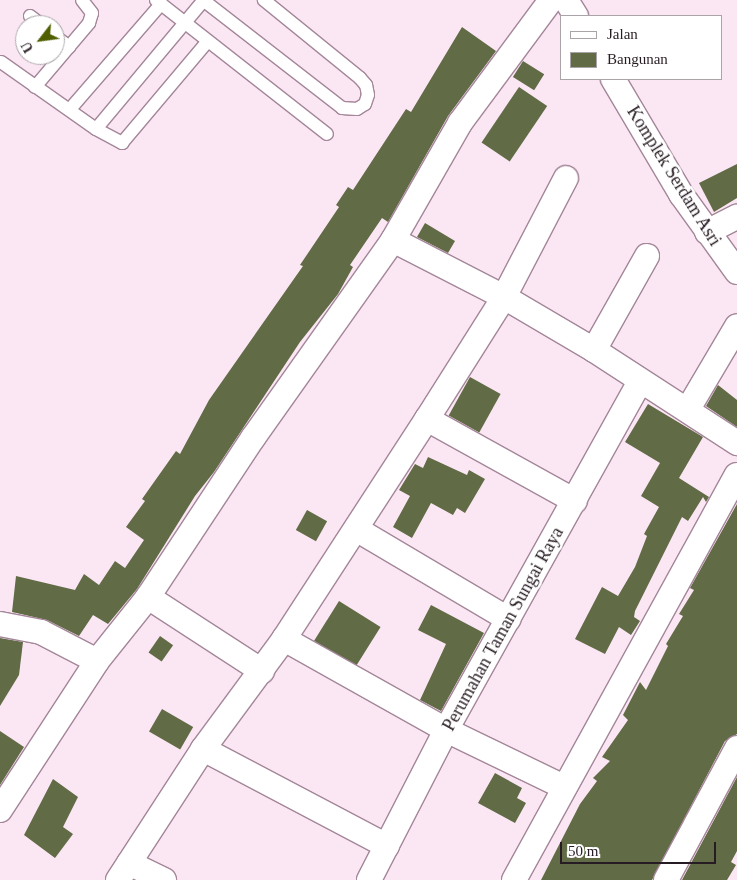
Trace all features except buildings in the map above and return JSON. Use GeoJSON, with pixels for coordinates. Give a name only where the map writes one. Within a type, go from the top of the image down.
{"type":"FeatureCollection","features":[{"type":"Feature","properties":{"kind":"street"},"geometry":{"type":"LineString","coordinates":[[0,810],[97,661],[148,597],[253,438],[393,240],[460,123],[551,0]]}},
{"type":"Feature","properties":{"kind":"street"},"geometry":{"type":"LineString","coordinates":[[566,0],[575,15]]}},
{"type":"Feature","properties":{"kind":"street","name":"Komplek Serdam Asri"},"geometry":{"type":"LineString","coordinates":[[614,80],[707,232],[737,272]]}},
{"type":"Feature","properties":{"kind":"street"},"geometry":{"type":"LineString","coordinates":[[164,880],[124,872],[202,749],[284,639],[427,420],[504,298],[566,178]]}},
{"type":"Feature","properties":{"kind":"street"},"geometry":{"type":"LineString","coordinates":[[707,232],[737,217]]}},
{"type":"Feature","properties":{"kind":"street"},"geometry":{"type":"LineString","coordinates":[[393,240],[504,298],[594,350],[688,409],[737,443]]}},
{"type":"Feature","properties":{"kind":"street"},"geometry":{"type":"LineString","coordinates":[[594,350],[647,256]]}},
{"type":"Feature","properties":{"kind":"street"},"geometry":{"type":"LineString","coordinates":[[688,409],[737,326]]}},
{"type":"Feature","properties":{"kind":"street","name":"Perumahan Taman Sungai Raya"},"geometry":{"type":"LineString","coordinates":[[369,880],[446,730],[575,501],[640,380]]}},
{"type":"Feature","properties":{"kind":"street"},"geometry":{"type":"LineString","coordinates":[[427,420],[575,501]]}},
{"type":"Feature","properties":{"kind":"street"},"geometry":{"type":"LineString","coordinates":[[514,880],[737,475]]}},
{"type":"Feature","properties":{"kind":"street"},"geometry":{"type":"LineString","coordinates":[[356,529],[508,618]]}},
{"type":"Feature","properties":{"kind":"street"},"geometry":{"type":"LineString","coordinates":[[148,597],[262,671]]}},
{"type":"Feature","properties":{"kind":"street"},"geometry":{"type":"LineString","coordinates":[[0,624],[40,632],[97,661]]}},
{"type":"Feature","properties":{"kind":"street"},"geometry":{"type":"LineString","coordinates":[[284,639],[446,730],[564,787]]}},
{"type":"Feature","properties":{"kind":"street"},"geometry":{"type":"LineString","coordinates":[[666,880],[737,748]]}},
{"type":"Feature","properties":{"kind":"street"},"geometry":{"type":"LineString","coordinates":[[202,749],[387,846]]}},
{"type":"Feature","properties":{"kind":"lane"},"geometry":{"type":"LineString","coordinates":[[35,87],[89,23],[92,13],[82,0]]}},
{"type":"Feature","properties":{"kind":"lane"},"geometry":{"type":"LineString","coordinates":[[96,129],[203,0],[342,108],[357,109],[365,104],[367,90],[360,78],[264,0]]}},
{"type":"Feature","properties":{"kind":"lane"},"geometry":{"type":"LineString","coordinates":[[71,108],[159,2],[327,134]]}},
{"type":"Feature","properties":{"kind":"lane"},"geometry":{"type":"LineString","coordinates":[[1,62],[35,87],[71,108],[96,129],[122,143],[208,41]]}},
{"type":"Feature","properties":{"kind":"lane"},"geometry":{"type":"LineString","coordinates":[[65,44],[69,47]]}}]}
